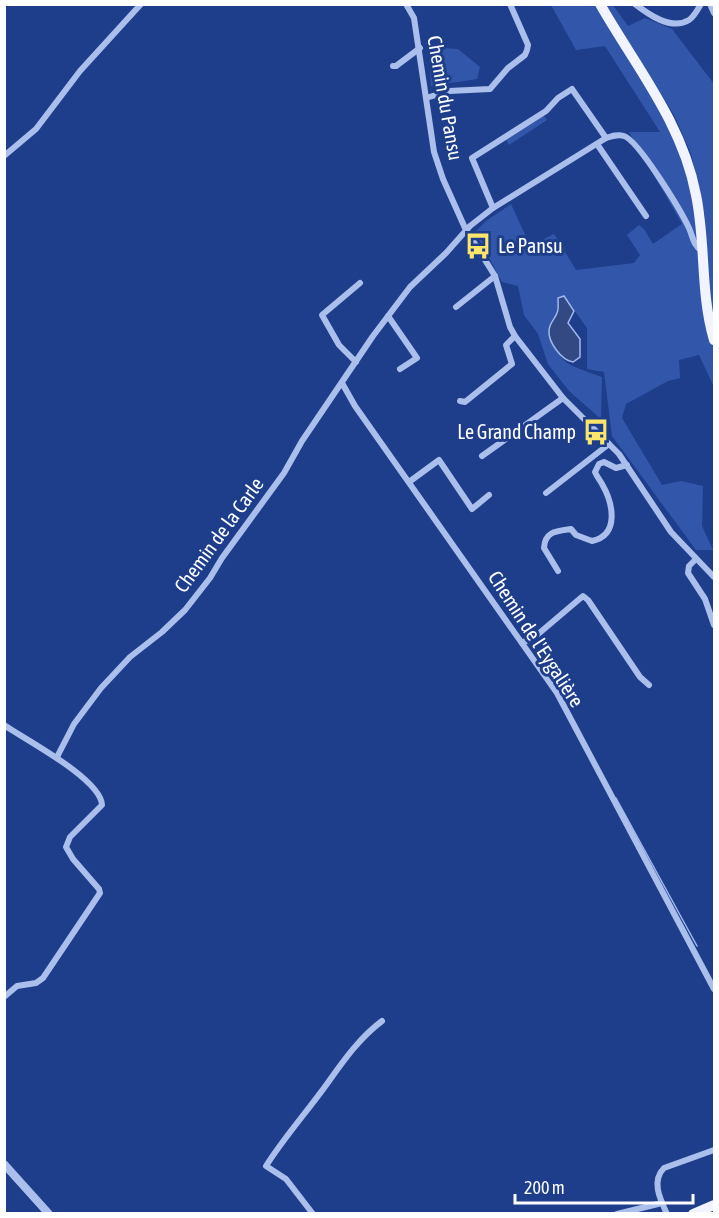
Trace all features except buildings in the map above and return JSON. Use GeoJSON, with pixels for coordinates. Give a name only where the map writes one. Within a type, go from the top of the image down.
{"type":"FeatureCollection","features":[{"type":"Feature","properties":{"kind":"main road"},"geometry":{"type":"LineString","coordinates":[[600,4],[663,105],[688,163],[701,224],[708,310],[714,340]]}},
{"type":"Feature","properties":{"kind":"main road"},"geometry":{"type":"LineString","coordinates":[[693,1214],[714,1205]]}},
{"type":"Feature","properties":{"kind":"street"},"geometry":{"type":"LineString","coordinates":[[4,156],[36,129],[80,71],[141,4]]}},
{"type":"Feature","properties":{"kind":"street","name":"Chemin du Pansu"},"geometry":{"type":"LineString","coordinates":[[406,4],[414,18],[420,48],[434,152],[443,179],[467,230],[495,276],[510,327],[563,398],[627,465],[671,532],[714,577]]}},
{"type":"Feature","properties":{"kind":"street"},"geometry":{"type":"LineString","coordinates":[[426,98],[449,91],[490,89],[508,68],[525,55],[528,45],[510,4]]}},
{"type":"Feature","properties":{"kind":"street"},"geometry":{"type":"LineString","coordinates":[[635,4],[662,21],[680,22],[689,20],[701,4]]}},
{"type":"Feature","properties":{"kind":"street"},"geometry":{"type":"LineString","coordinates":[[710,4],[714,13]]}},
{"type":"Feature","properties":{"kind":"street"},"geometry":{"type":"LineString","coordinates":[[393,66],[420,48]]}},
{"type":"Feature","properties":{"kind":"street"},"geometry":{"type":"LineString","coordinates":[[493,208],[472,158],[546,111],[558,98],[572,89],[606,138],[621,135],[636,145],[690,229],[696,247],[703,252]]}},
{"type":"Feature","properties":{"kind":"street","name":"Chemin de la Carle"},"geometry":{"type":"LineString","coordinates":[[57,756],[74,724],[101,688],[129,657],[177,618],[203,587],[284,473],[302,441],[410,287],[446,254],[467,230],[493,208],[606,138]]}},
{"type":"Feature","properties":{"kind":"street"},"geometry":{"type":"LineString","coordinates":[[597,144],[646,216]]}},
{"type":"Feature","properties":{"kind":"street"},"geometry":{"type":"LineString","coordinates":[[456,307],[495,276]]}},
{"type":"Feature","properties":{"kind":"street"},"geometry":{"type":"LineString","coordinates":[[356,362],[339,345],[322,315],[360,283]]}},
{"type":"Feature","properties":{"kind":"street"},"geometry":{"type":"LineString","coordinates":[[388,316],[417,358],[400,369]]}},
{"type":"Feature","properties":{"kind":"street"},"geometry":{"type":"LineString","coordinates":[[460,401],[465,402],[512,364],[506,345],[515,336]]}},
{"type":"Feature","properties":{"kind":"street","name":"Chemin de l'Eygalière"},"geometry":{"type":"LineString","coordinates":[[342,383],[355,406],[557,693],[714,989]]}},
{"type":"Feature","properties":{"kind":"street"},"geometry":{"type":"LineString","coordinates":[[482,456],[563,398]]}},
{"type":"Feature","properties":{"kind":"street"},"geometry":{"type":"LineString","coordinates":[[546,493],[609,444]]}},
{"type":"Feature","properties":{"kind":"street"},"geometry":{"type":"LineString","coordinates":[[409,482],[439,460],[472,509],[489,495]]}},
{"type":"Feature","properties":{"kind":"street"},"geometry":{"type":"LineString","coordinates":[[558,571],[544,548],[546,538],[554,531],[572,529],[576,535],[592,541],[606,534],[611,524],[612,512],[604,487],[595,472],[604,462],[616,468],[627,465]]}},
{"type":"Feature","properties":{"kind":"street"},"geometry":{"type":"LineString","coordinates":[[696,559],[689,566],[688,573],[705,599],[714,625]]}},
{"type":"Feature","properties":{"kind":"street"},"geometry":{"type":"LineString","coordinates":[[522,643],[544,630],[583,596],[640,677],[649,685]]}},
{"type":"Feature","properties":{"kind":"street"},"geometry":{"type":"LineString","coordinates":[[4,725],[57,756],[102,798],[102,805],[70,837],[66,847],[73,859],[99,889],[99,893],[43,978],[36,983],[17,986],[4,997]]}},
{"type":"Feature","properties":{"kind":"street"},"geometry":{"type":"LineString","coordinates":[[313,1214],[286,1179],[266,1166],[342,1062],[368,1032],[382,1021]]}},
{"type":"Feature","properties":{"kind":"street"},"geometry":{"type":"LineString","coordinates":[[668,1214],[662,1203],[656,1181],[661,1171],[714,1150]]}},
{"type":"Feature","properties":{"kind":"street"},"geometry":{"type":"LineString","coordinates":[[4,1164],[49,1214]]}},
{"type":"Feature","properties":{"kind":"street"},"geometry":{"type":"LineString","coordinates":[[617,1214],[662,1203]]}},
{"type":"Feature","properties":{"kind":"shaded area"},"geometry":{"type":"Polygon","coordinates":[[[551,5],[595,5],[670,128],[693,195],[702,304],[714,351],[714,387],[699,355],[679,360],[680,378],[668,381],[626,404],[622,418],[662,485],[681,481],[703,486],[702,526],[713,550],[696,550],[612,436],[604,372],[587,369],[587,328],[564,296],[558,298],[558,312],[551,322],[556,347],[570,365],[602,377],[601,419],[569,391],[548,364],[538,334],[524,315],[518,286],[502,282],[475,232],[486,221],[511,204],[529,243],[538,242],[554,234],[576,270],[634,263],[640,255],[627,235],[639,225],[653,244],[682,224],[629,132],[660,132],[605,46],[576,50],[551,5]]]}},
{"type":"Feature","properties":{"kind":"shaded area"},"geometry":{"type":"Polygon","coordinates":[[[606,5],[613,5],[628,26],[645,18],[672,29],[714,84],[714,326],[707,270],[705,216],[691,154],[674,115],[606,5]]]}},
{"type":"Feature","properties":{"kind":"shaded area"},"geometry":{"type":"Polygon","coordinates":[[[429,47],[458,49],[480,67],[477,79],[431,86],[429,47]]]}},
{"type":"Feature","properties":{"kind":"shaded area"},"geometry":{"type":"Polygon","coordinates":[[[544,116],[547,120],[509,145],[506,140],[544,116]]]}},
{"type":"Feature","properties":{"kind":"shaded area"},"geometry":{"type":"Polygon","coordinates":[[[564,296],[574,311],[568,323],[580,339],[580,357],[573,362],[560,354],[549,335],[550,325],[558,311],[558,298],[564,296]]]}},
{"type":"Feature","properties":{"kind":"waterway"},"geometry":{"type":"LineString","coordinates":[[616,798],[697,946]]}},
{"type":"Feature","properties":{"kind":"place","name":"Le Pansu"},"geometry":{"type":"Point","coordinates":[478,246]}},
{"type":"Feature","properties":{"kind":"place","name":"Le Grand Champ"},"geometry":{"type":"Point","coordinates":[596,432]}}]}
